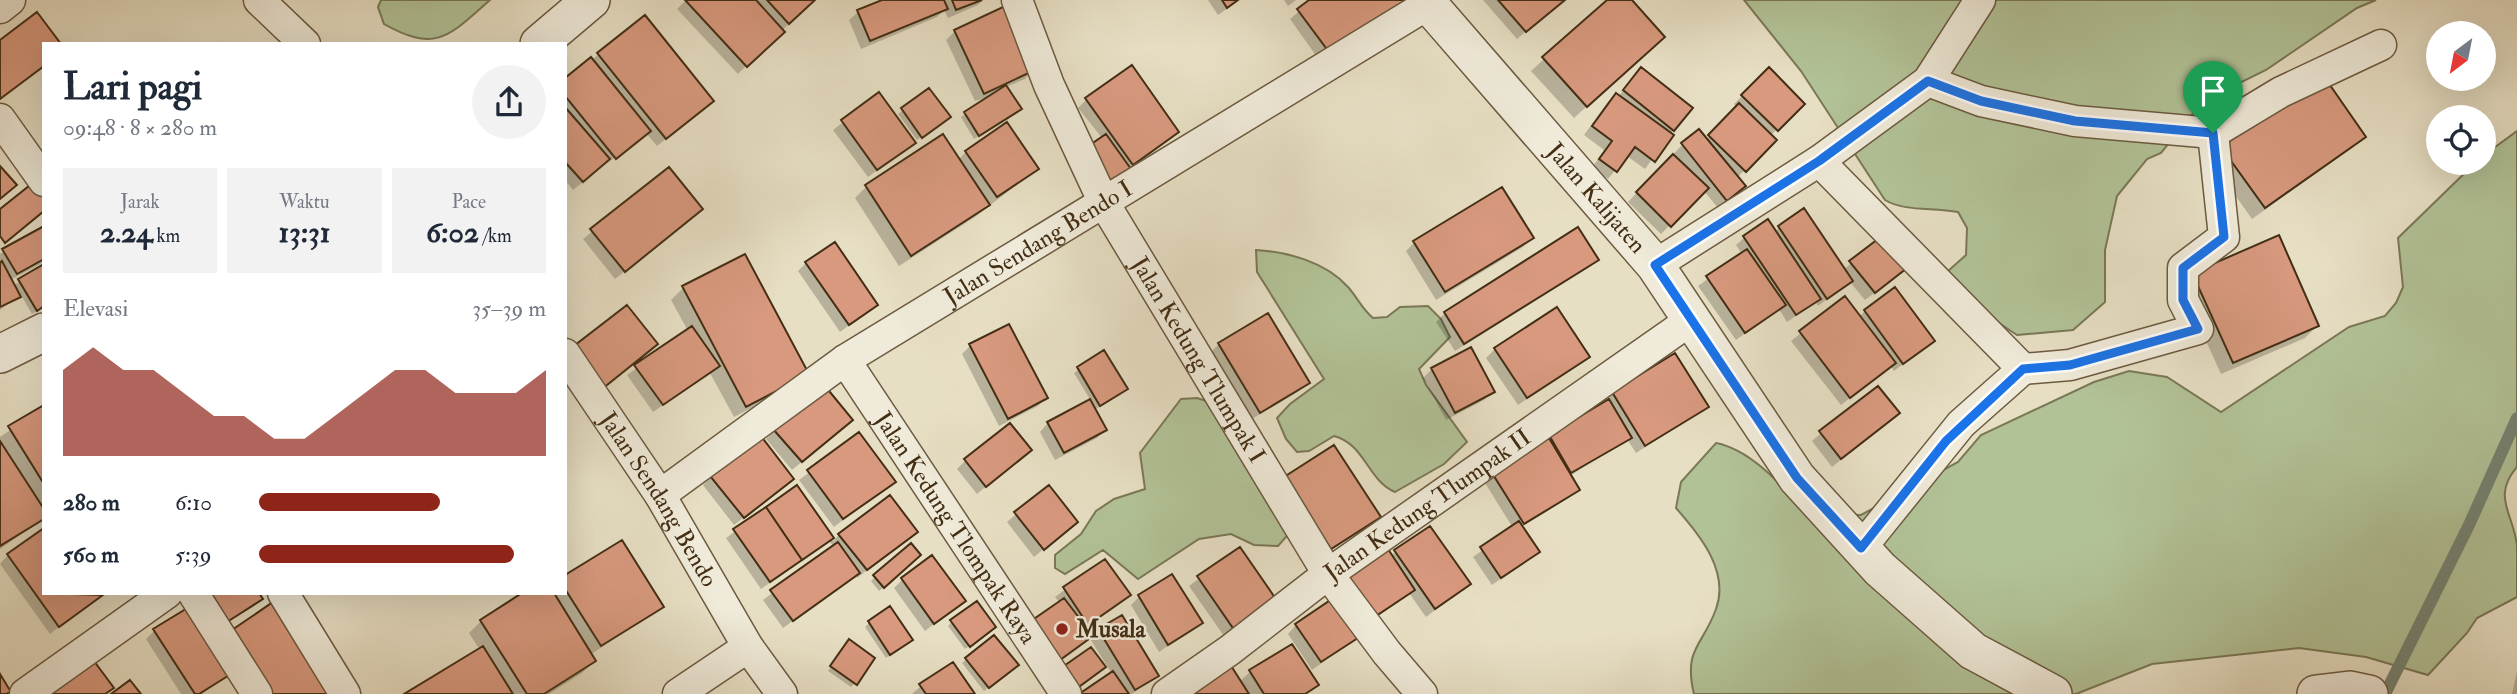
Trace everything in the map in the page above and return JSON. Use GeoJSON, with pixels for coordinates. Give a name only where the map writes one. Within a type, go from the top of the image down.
{"type":"FeatureCollection","features":[{"type":"Feature","properties":{"kind":"street"},"geometry":{"type":"LineString","coordinates":[[0,8],[10,0]]}},
{"type":"Feature","properties":{"kind":"street"},"geometry":{"type":"LineString","coordinates":[[259,0],[303,42]]}},
{"type":"Feature","properties":{"kind":"street"},"geometry":{"type":"LineString","coordinates":[[542,42],[591,0]]}},
{"type":"Feature","properties":{"kind":"street","name":"Jalan Kedung Tlumpak I"},"geometry":{"type":"LineString","coordinates":[[1017,0],[1049,85],[1104,203],[1328,574],[1387,653],[1422,694]]}},
{"type":"Feature","properties":{"kind":"street"},"geometry":{"type":"LineString","coordinates":[[1655,265],[1819,161],[1928,81],[1980,0]]}},
{"type":"Feature","properties":{"kind":"street","name":"Jalan Sendang Bendo I"},"geometry":{"type":"LineString","coordinates":[[660,495],[845,360],[1104,203],[1426,2]]}},
{"type":"Feature","properties":{"kind":"street","name":"Jalan Kalijaten"},"geometry":{"type":"LineString","coordinates":[[1426,2],[1655,265],[1797,478],[1880,569],[1973,651],[2053,694]]}},
{"type":"Feature","properties":{"kind":"street"},"geometry":{"type":"LineString","coordinates":[[1928,81],[1981,101],[2075,121],[2213,133],[2281,92],[2381,45]]}},
{"type":"Feature","properties":{"kind":"street"},"geometry":{"type":"LineString","coordinates":[[0,119],[42,178]]}},
{"type":"Feature","properties":{"kind":"street"},"geometry":{"type":"LineString","coordinates":[[1861,548],[1953,433],[2023,369],[2070,365],[2198,329],[2183,300],[2183,268],[2224,237],[2213,133]]}},
{"type":"Feature","properties":{"kind":"street"},"geometry":{"type":"LineString","coordinates":[[1819,161],[2023,369]]}},
{"type":"Feature","properties":{"kind":"street","name":"Jalan Kedung Tlumpak II"},"geometry":{"type":"LineString","coordinates":[[1167,694],[1230,650],[1328,574],[1691,320]]}},
{"type":"Feature","properties":{"kind":"street"},"geometry":{"type":"LineString","coordinates":[[0,354],[42,333]]}},
{"type":"Feature","properties":{"kind":"street","name":"Jalan Sendang Bendo"},"geometry":{"type":"LineString","coordinates":[[567,360],[574,382],[660,495],[748,647],[782,694]]}},
{"type":"Feature","properties":{"kind":"street","name":"Jalan Kedung Tlompak Raya"},"geometry":{"type":"LineString","coordinates":[[845,360],[1066,694]]}},
{"type":"Feature","properties":{"kind":"street"},"geometry":{"type":"LineString","coordinates":[[25,694],[164,595]]}},
{"type":"Feature","properties":{"kind":"street"},"geometry":{"type":"LineString","coordinates":[[195,595],[257,694]]}},
{"type":"Feature","properties":{"kind":"street"},"geometry":{"type":"LineString","coordinates":[[284,595],[345,694]]}},
{"type":"Feature","properties":{"kind":"street"},"geometry":{"type":"LineString","coordinates":[[678,694],[748,647]]}},
{"type":"Feature","properties":{"kind":"green space"},"geometry":{"type":"Polygon","coordinates":[[[381,0],[490,0],[453,31],[430,39],[417,38],[384,24],[378,7],[381,0]]]}},
{"type":"Feature","properties":{"kind":"green space"},"geometry":{"type":"Polygon","coordinates":[[[1744,0],[2376,0],[2357,8],[2266,70],[2203,101],[2161,153],[2147,159],[2117,196],[2105,250],[2105,302],[2073,330],[2017,335],[1987,315],[1948,271],[1966,255],[1967,228],[1958,212],[1910,208],[1885,200],[1801,71],[1744,0]]]}},
{"type":"Feature","properties":{"kind":"green space"},"geometry":{"type":"Polygon","coordinates":[[[2517,131],[2517,467],[2509,478],[2505,497],[2517,546],[2517,597],[2477,618],[2467,633],[2428,675],[2366,657],[2299,648],[2152,664],[2076,694],[1694,694],[1691,679],[1693,657],[1716,609],[1719,581],[1710,554],[1676,508],[1681,482],[1716,443],[1754,461],[1807,513],[1861,515],[1958,462],[1981,435],[2094,382],[2129,371],[2167,377],[2221,412],[2349,327],[2385,316],[2396,303],[2403,287],[2398,238],[2463,175],[2496,175],[2496,146],[2517,131]]]}},
{"type":"Feature","properties":{"kind":"green space"},"geometry":{"type":"Polygon","coordinates":[[[1256,250],[1293,256],[1329,271],[1348,287],[1373,318],[1387,317],[1400,307],[1428,306],[1441,319],[1450,337],[1419,369],[1426,385],[1467,442],[1444,464],[1395,492],[1378,480],[1360,454],[1344,440],[1334,436],[1309,451],[1297,452],[1286,439],[1277,418],[1290,404],[1324,379],[1257,272],[1256,250]]]}},
{"type":"Feature","properties":{"kind":"green space"},"geometry":{"type":"Polygon","coordinates":[[[1197,398],[1219,405],[1294,528],[1278,546],[1254,545],[1231,534],[1199,539],[1138,579],[1103,550],[1065,574],[1055,568],[1055,555],[1081,534],[1096,511],[1114,499],[1145,489],[1140,453],[1181,399],[1197,398]]]}},
{"type":"Feature","properties":{"kind":"building"},"geometry":{"type":"Polygon","coordinates":[[[685,0],[756,0],[785,32],[747,67],[685,0]]]}},
{"type":"Feature","properties":{"kind":"building"},"geometry":{"type":"Polygon","coordinates":[[[767,0],[815,0],[789,24],[767,0]]]}},
{"type":"Feature","properties":{"kind":"building"},"geometry":{"type":"Polygon","coordinates":[[[882,0],[944,0],[948,9],[870,41],[857,10],[882,0]]]}},
{"type":"Feature","properties":{"kind":"building"},"geometry":{"type":"Polygon","coordinates":[[[952,0],[982,0],[956,10],[952,0]]]}},
{"type":"Feature","properties":{"kind":"building"},"geometry":{"type":"Polygon","coordinates":[[[1222,0],[1238,0],[1227,8],[1222,0]]]}},
{"type":"Feature","properties":{"kind":"building"},"geometry":{"type":"Polygon","coordinates":[[[1309,0],[1409,0],[1332,56],[1297,9],[1309,0]]]}},
{"type":"Feature","properties":{"kind":"building"},"geometry":{"type":"Polygon","coordinates":[[[1498,0],[1565,0],[1526,32],[1498,0]]]}},
{"type":"Feature","properties":{"kind":"building"},"geometry":{"type":"Polygon","coordinates":[[[1607,0],[1632,0],[1665,37],[1587,107],[1542,57],[1607,0]]]}},
{"type":"Feature","properties":{"kind":"building"},"geometry":{"type":"Polygon","coordinates":[[[1005,6],[1035,70],[984,94],[954,30],[1005,6]]]}},
{"type":"Feature","properties":{"kind":"building"},"geometry":{"type":"Polygon","coordinates":[[[37,12],[60,42],[42,42],[42,68],[0,99],[0,40],[37,12]]]}},
{"type":"Feature","properties":{"kind":"building"},"geometry":{"type":"Polygon","coordinates":[[[645,15],[714,101],[666,139],[597,53],[645,15]]]}},
{"type":"Feature","properties":{"kind":"building"},"geometry":{"type":"Polygon","coordinates":[[[591,57],[651,131],[616,159],[567,98],[567,76],[591,57]]]}},
{"type":"Feature","properties":{"kind":"building"},"geometry":{"type":"Polygon","coordinates":[[[1132,65],[1179,132],[1133,165],[1085,98],[1132,65]]]}},
{"type":"Feature","properties":{"kind":"building"},"geometry":{"type":"Polygon","coordinates":[[[1641,67],[1693,108],[1674,131],[1623,90],[1641,67]]]}},
{"type":"Feature","properties":{"kind":"building"},"geometry":{"type":"Polygon","coordinates":[[[1769,67],[1805,104],[1778,131],[1741,95],[1769,67]]]}},
{"type":"Feature","properties":{"kind":"building"},"geometry":{"type":"Polygon","coordinates":[[[2323,75],[2366,137],[2265,208],[2221,147],[2323,75]]]}},
{"type":"Feature","properties":{"kind":"building"},"geometry":{"type":"Polygon","coordinates":[[[1006,85],[1022,109],[979,136],[964,112],[1006,85]]]}},
{"type":"Feature","properties":{"kind":"building"},"geometry":{"type":"Polygon","coordinates":[[[929,88],[951,117],[922,138],[901,108],[929,88]]]}},
{"type":"Feature","properties":{"kind":"building"},"geometry":{"type":"Polygon","coordinates":[[[879,92],[916,143],[877,170],[841,120],[879,92]]]}},
{"type":"Feature","properties":{"kind":"building"},"geometry":{"type":"Polygon","coordinates":[[[1616,93],[1674,135],[1655,162],[1635,147],[1617,172],[1599,159],[1612,141],[1592,126],[1616,93]]]}},
{"type":"Feature","properties":{"kind":"building"},"geometry":{"type":"Polygon","coordinates":[[[1739,103],[1777,140],[1746,172],[1708,135],[1739,103]]]}},
{"type":"Feature","properties":{"kind":"building"},"geometry":{"type":"Polygon","coordinates":[[[567,109],[610,159],[583,182],[567,164],[567,109]]]}},
{"type":"Feature","properties":{"kind":"building"},"geometry":{"type":"Polygon","coordinates":[[[1007,122],[1039,169],[997,197],[965,151],[1007,122]]]}},
{"type":"Feature","properties":{"kind":"building"},"geometry":{"type":"Polygon","coordinates":[[[1699,129],[1746,186],[1727,201],[1681,143],[1699,129]]]}},
{"type":"Feature","properties":{"kind":"building"},"geometry":{"type":"Polygon","coordinates":[[[943,134],[990,205],[911,256],[865,185],[943,134]]]}},
{"type":"Feature","properties":{"kind":"building"},"geometry":{"type":"Polygon","coordinates":[[[1106,134],[1131,169],[1107,186],[1081,151],[1106,134]]]}},
{"type":"Feature","properties":{"kind":"building"},"geometry":{"type":"Polygon","coordinates":[[[1673,154],[1709,188],[1671,227],[1636,192],[1673,154]]]}},
{"type":"Feature","properties":{"kind":"building"},"geometry":{"type":"Polygon","coordinates":[[[0,166],[17,185],[0,199],[0,166]]]}},
{"type":"Feature","properties":{"kind":"building"},"geometry":{"type":"Polygon","coordinates":[[[669,167],[703,209],[625,272],[590,229],[669,167]]]}},
{"type":"Feature","properties":{"kind":"building"},"geometry":{"type":"Polygon","coordinates":[[[34,182],[42,192],[42,213],[5,243],[0,236],[0,209],[34,182]]]}},
{"type":"Feature","properties":{"kind":"building"},"geometry":{"type":"Polygon","coordinates":[[[1502,187],[1534,238],[1445,292],[1413,241],[1502,187]]]}},
{"type":"Feature","properties":{"kind":"building"},"geometry":{"type":"Polygon","coordinates":[[[1804,208],[1853,281],[1827,299],[1778,226],[1804,208]]]}},
{"type":"Feature","properties":{"kind":"building"},"geometry":{"type":"Polygon","coordinates":[[[1768,219],[1821,299],[1796,315],[1743,236],[1768,219]]]}},
{"type":"Feature","properties":{"kind":"building"},"geometry":{"type":"Polygon","coordinates":[[[42,227],[42,260],[17,274],[2,249],[42,227]]]}},
{"type":"Feature","properties":{"kind":"building"},"geometry":{"type":"Polygon","coordinates":[[[1578,227],[1599,260],[1464,344],[1444,312],[1578,227]]]}},
{"type":"Feature","properties":{"kind":"building"},"geometry":{"type":"Polygon","coordinates":[[[2279,235],[2319,326],[2233,363],[2192,273],[2279,235]]]}},
{"type":"Feature","properties":{"kind":"building"},"geometry":{"type":"Polygon","coordinates":[[[1882,236],[1907,268],[1875,293],[1849,261],[1882,236]]]}},
{"type":"Feature","properties":{"kind":"building"},"geometry":{"type":"Polygon","coordinates":[[[835,242],[878,305],[849,325],[805,262],[835,242]]]}},
{"type":"Feature","properties":{"kind":"building"},"geometry":{"type":"Polygon","coordinates":[[[1747,249],[1786,305],[1745,333],[1706,276],[1747,249]]]}},
{"type":"Feature","properties":{"kind":"building"},"geometry":{"type":"Polygon","coordinates":[[[745,254],[809,374],[746,407],[682,286],[745,254]]]}},
{"type":"Feature","properties":{"kind":"building"},"geometry":{"type":"Polygon","coordinates":[[[2,261],[21,297],[0,307],[0,263],[2,261]]]}},
{"type":"Feature","properties":{"kind":"building"},"geometry":{"type":"Polygon","coordinates":[[[42,265],[42,307],[37,311],[18,279],[42,265]]]}},
{"type":"Feature","properties":{"kind":"building"},"geometry":{"type":"Polygon","coordinates":[[[1895,287],[1935,341],[1903,364],[1864,310],[1895,287]]]}},
{"type":"Feature","properties":{"kind":"building"},"geometry":{"type":"Polygon","coordinates":[[[1845,296],[1896,363],[1850,398],[1799,331],[1845,296]]]}},
{"type":"Feature","properties":{"kind":"building"},"geometry":{"type":"Polygon","coordinates":[[[627,305],[658,344],[602,389],[570,349],[627,305]]]}},
{"type":"Feature","properties":{"kind":"building"},"geometry":{"type":"Polygon","coordinates":[[[1557,307],[1590,357],[1527,398],[1494,348],[1557,307]]]}},
{"type":"Feature","properties":{"kind":"building"},"geometry":{"type":"Polygon","coordinates":[[[1268,313],[1310,383],[1260,413],[1218,343],[1268,313]]]}},
{"type":"Feature","properties":{"kind":"building"},"geometry":{"type":"Polygon","coordinates":[[[1009,324],[1048,398],[1008,419],[969,344],[1009,324]]]}},
{"type":"Feature","properties":{"kind":"building"},"geometry":{"type":"Polygon","coordinates":[[[692,326],[720,366],[663,405],[634,365],[692,326]]]}},
{"type":"Feature","properties":{"kind":"building"},"geometry":{"type":"Polygon","coordinates":[[[1471,347],[1495,392],[1455,413],[1431,368],[1471,347]]]}},
{"type":"Feature","properties":{"kind":"building"},"geometry":{"type":"Polygon","coordinates":[[[1104,350],[1128,389],[1100,406],[1077,367],[1104,350]]]}},
{"type":"Feature","properties":{"kind":"building"},"geometry":{"type":"Polygon","coordinates":[[[1675,353],[1709,407],[1645,446],[1612,392],[1675,353]]]}},
{"type":"Feature","properties":{"kind":"building"},"geometry":{"type":"Polygon","coordinates":[[[825,386],[853,420],[802,462],[773,429],[825,386]]]}},
{"type":"Feature","properties":{"kind":"building"},"geometry":{"type":"Polygon","coordinates":[[[1878,386],[1900,413],[1841,459],[1819,431],[1878,386]]]}},
{"type":"Feature","properties":{"kind":"building"},"geometry":{"type":"Polygon","coordinates":[[[1090,399],[1107,430],[1064,453],[1047,422],[1090,399]]]}},
{"type":"Feature","properties":{"kind":"building"},"geometry":{"type":"Polygon","coordinates":[[[1609,399],[1632,438],[1571,473],[1549,435],[1609,399]]]}},
{"type":"Feature","properties":{"kind":"building"},"geometry":{"type":"Polygon","coordinates":[[[42,406],[42,481],[8,426],[42,406]]]}},
{"type":"Feature","properties":{"kind":"building"},"geometry":{"type":"Polygon","coordinates":[[[1010,423],[1032,450],[986,487],[964,459],[1010,423]]]}},
{"type":"Feature","properties":{"kind":"building"},"geometry":{"type":"Polygon","coordinates":[[[859,432],[896,482],[843,519],[807,470],[859,432]]]}},
{"type":"Feature","properties":{"kind":"building"},"geometry":{"type":"Polygon","coordinates":[[[761,436],[794,479],[744,518],[710,476],[761,436]]]}},
{"type":"Feature","properties":{"kind":"building"},"geometry":{"type":"Polygon","coordinates":[[[1549,438],[1580,490],[1524,524],[1492,473],[1549,438]]]}},
{"type":"Feature","properties":{"kind":"building"},"geometry":{"type":"Polygon","coordinates":[[[0,441],[42,506],[42,520],[0,546],[0,441]]]}},
{"type":"Feature","properties":{"kind":"building"},"geometry":{"type":"Polygon","coordinates":[[[1334,445],[1381,517],[1331,549],[1284,477],[1334,445]]]}},
{"type":"Feature","properties":{"kind":"building"},"geometry":{"type":"Polygon","coordinates":[[[797,485],[834,538],[802,560],[766,507],[797,485]]]}},
{"type":"Feature","properties":{"kind":"building"},"geometry":{"type":"Polygon","coordinates":[[[1049,485],[1078,522],[1044,550],[1014,512],[1049,485]]]}},
{"type":"Feature","properties":{"kind":"building"},"geometry":{"type":"Polygon","coordinates":[[[890,495],[918,532],[867,570],[838,534],[890,495]]]}},
{"type":"Feature","properties":{"kind":"building"},"geometry":{"type":"Polygon","coordinates":[[[766,507],[802,560],[770,582],[733,529],[766,507]]]}},
{"type":"Feature","properties":{"kind":"building"},"geometry":{"type":"Polygon","coordinates":[[[1519,521],[1540,552],[1501,578],[1480,547],[1519,521]]]}},
{"type":"Feature","properties":{"kind":"building"},"geometry":{"type":"Polygon","coordinates":[[[1430,526],[1471,584],[1435,609],[1394,550],[1430,526]]]}},
{"type":"Feature","properties":{"kind":"building"},"geometry":{"type":"Polygon","coordinates":[[[42,529],[42,595],[103,595],[59,627],[7,554],[42,529]]]}},
{"type":"Feature","properties":{"kind":"building"},"geometry":{"type":"Polygon","coordinates":[[[622,540],[664,607],[601,646],[567,592],[567,574],[622,540]]]}},
{"type":"Feature","properties":{"kind":"building"},"geometry":{"type":"Polygon","coordinates":[[[838,542],[860,573],[793,621],[770,590],[838,542]]]}},
{"type":"Feature","properties":{"kind":"building"},"geometry":{"type":"Polygon","coordinates":[[[911,543],[921,555],[884,588],[873,575],[911,543]]]}},
{"type":"Feature","properties":{"kind":"building"},"geometry":{"type":"Polygon","coordinates":[[[1386,546],[1415,590],[1370,620],[1341,575],[1386,546]]]}},
{"type":"Feature","properties":{"kind":"building"},"geometry":{"type":"Polygon","coordinates":[[[1240,547],[1278,602],[1235,631],[1197,576],[1240,547]]]}},
{"type":"Feature","properties":{"kind":"building"},"geometry":{"type":"Polygon","coordinates":[[[932,555],[966,601],[934,624],[901,578],[932,555]]]}},
{"type":"Feature","properties":{"kind":"building"},"geometry":{"type":"Polygon","coordinates":[[[1105,559],[1131,595],[1088,625],[1063,587],[1105,559]]]}},
{"type":"Feature","properties":{"kind":"building"},"geometry":{"type":"Polygon","coordinates":[[[1172,574],[1203,623],[1168,645],[1138,595],[1172,574]]]}},
{"type":"Feature","properties":{"kind":"building"},"geometry":{"type":"Polygon","coordinates":[[[209,595],[260,595],[263,599],[227,622],[209,595]]]}},
{"type":"Feature","properties":{"kind":"building"},"geometry":{"type":"Polygon","coordinates":[[[519,595],[555,595],[596,661],[544,694],[527,694],[480,620],[519,595]]]}},
{"type":"Feature","properties":{"kind":"building"},"geometry":{"type":"Polygon","coordinates":[[[1335,597],[1361,636],[1321,662],[1295,624],[1335,597]]]}},
{"type":"Feature","properties":{"kind":"building","name":"Musala"},"geometry":{"type":"Polygon","coordinates":[[[1064,598],[1093,636],[1060,660],[1031,621],[1064,598]]]}},
{"type":"Feature","properties":{"kind":"building"},"geometry":{"type":"Polygon","coordinates":[[[977,601],[996,627],[970,647],[950,620],[977,601]]]}},
{"type":"Feature","properties":{"kind":"building"},"geometry":{"type":"Polygon","coordinates":[[[273,602],[331,694],[271,694],[229,632],[273,602]]]}},
{"type":"Feature","properties":{"kind":"building"},"geometry":{"type":"Polygon","coordinates":[[[890,606],[913,640],[890,655],[868,621],[890,606]]]}},
{"type":"Feature","properties":{"kind":"building"},"geometry":{"type":"Polygon","coordinates":[[[189,607],[231,674],[199,694],[195,694],[153,629],[189,607]]]}},
{"type":"Feature","properties":{"kind":"building"},"geometry":{"type":"Polygon","coordinates":[[[1122,615],[1159,676],[1135,690],[1098,629],[1122,615]]]}},
{"type":"Feature","properties":{"kind":"building"},"geometry":{"type":"Polygon","coordinates":[[[994,635],[1019,665],[989,688],[965,658],[994,635]]]}},
{"type":"Feature","properties":{"kind":"building"},"geometry":{"type":"Polygon","coordinates":[[[849,639],[875,658],[857,685],[830,666],[849,639]]]}},
{"type":"Feature","properties":{"kind":"building"},"geometry":{"type":"Polygon","coordinates":[[[1292,644],[1319,685],[1305,694],[1264,694],[1249,670],[1292,644]]]}},
{"type":"Feature","properties":{"kind":"building"},"geometry":{"type":"Polygon","coordinates":[[[483,646],[513,694],[404,694],[483,646]]]}},
{"type":"Feature","properties":{"kind":"building"},"geometry":{"type":"Polygon","coordinates":[[[1091,647],[1106,667],[1076,689],[1061,668],[1091,647]]]}},
{"type":"Feature","properties":{"kind":"building"},"geometry":{"type":"Polygon","coordinates":[[[91,657],[114,688],[105,694],[38,694],[91,657]]]}},
{"type":"Feature","properties":{"kind":"building"},"geometry":{"type":"Polygon","coordinates":[[[1228,661],[1249,694],[1177,694],[1228,661]]]}},
{"type":"Feature","properties":{"kind":"building"},"geometry":{"type":"Polygon","coordinates":[[[953,662],[975,694],[926,694],[919,684],[953,662]]]}},
{"type":"Feature","properties":{"kind":"building"},"geometry":{"type":"Polygon","coordinates":[[[1113,671],[1129,694],[1079,694],[1113,671]]]}},
{"type":"Feature","properties":{"kind":"building"},"geometry":{"type":"Polygon","coordinates":[[[0,674],[11,692],[0,694],[0,674]]]}},
{"type":"Feature","properties":{"kind":"building"},"geometry":{"type":"Polygon","coordinates":[[[130,680],[141,694],[111,694],[130,680]]]}},
{"type":"Feature","properties":{"kind":"waterway"},"geometry":{"type":"LineString","coordinates":[[2385,694],[2469,525],[2517,418]]}},
{"type":"Feature","properties":{"kind":"place","name":"Musala"},"geometry":{"type":"Point","coordinates":[1062,629]}},
{"type":"Feature","properties":{"kind":"route"},"geometry":{"type":"LineString","coordinates":[[1928,81],[1981,101],[2075,121],[2213,133],[2224,237],[2183,268],[2183,300],[2198,329],[2070,365],[2023,369],[1961,424],[1861,548],[1797,478],[1655,265],[1819,161],[1928,81]]}}]}
